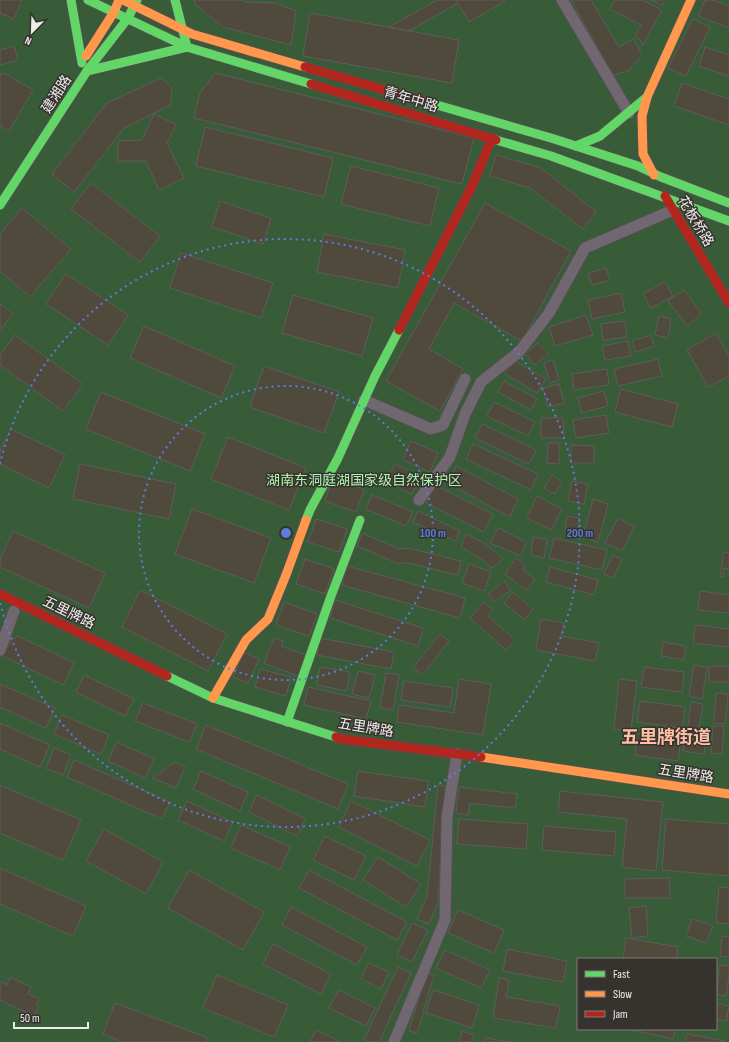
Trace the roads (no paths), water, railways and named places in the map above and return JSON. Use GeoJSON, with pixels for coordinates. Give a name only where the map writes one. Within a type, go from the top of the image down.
{"type":"FeatureCollection","features":[{"type":"Feature","properties":{"kind":"main road"},"geometry":{"type":"LineString","coordinates":[[71,0],[82,63]]}},
{"type":"Feature","properties":{"kind":"main road","name":"青年中路"},"geometry":{"type":"LineString","coordinates":[[88,0],[187,47],[551,156],[729,221]]}},
{"type":"Feature","properties":{"kind":"main road","name":"建湘路"},"geometry":{"type":"LineString","coordinates":[[42,124],[82,63],[120,0]]}},
{"type":"Feature","properties":{"kind":"main road","name":"青年中路"},"geometry":{"type":"LineString","coordinates":[[120,0],[136,3],[192,34],[551,138],[638,166],[661,178],[729,203]]}},
{"type":"Feature","properties":{"kind":"main road"},"geometry":{"type":"LineString","coordinates":[[88,72],[187,47],[175,0]]}},
{"type":"Feature","properties":{"kind":"main road","name":"花板桥路"},"geometry":{"type":"LineString","coordinates":[[691,0],[647,97],[642,116],[643,154],[673,210],[729,303]]}},
{"type":"Feature","properties":{"kind":"main road","name":"建湘路"},"geometry":{"type":"LineString","coordinates":[[0,205],[88,72],[128,18],[136,3]]}},
{"type":"Feature","properties":{"kind":"main road"},"geometry":{"type":"LineString","coordinates":[[576,146],[600,136],[647,97]]}},
{"type":"Feature","properties":{"kind":"main road"},"geometry":{"type":"LineString","coordinates":[[214,698],[246,640],[268,619],[310,510],[338,458],[379,369],[472,186],[492,138]]}},
{"type":"Feature","properties":{"kind":"main road"},"geometry":{"type":"LineString","coordinates":[[286,728],[331,596],[360,520]]}},
{"type":"Feature","properties":{"kind":"main road","name":"五里牌路"},"geometry":{"type":"LineString","coordinates":[[0,594],[214,698],[286,728],[456,758],[507,769],[729,803]]}},
{"type":"Feature","properties":{"kind":"main road","name":"五里牌路"},"geometry":{"type":"LineString","coordinates":[[56,631],[210,706],[268,725]]}},
{"type":"Feature","properties":{"kind":"main road","name":"五里牌路"},"geometry":{"type":"LineString","coordinates":[[440,761],[456,758],[500,759],[729,794]]}},
{"type":"Feature","properties":{"kind":"street"},"geometry":{"type":"LineString","coordinates":[[562,0],[629,112]]}},
{"type":"Feature","properties":{"kind":"street"},"geometry":{"type":"LineString","coordinates":[[419,500],[450,456],[465,414],[481,382],[520,352],[549,313],[585,248],[673,210]]}},
{"type":"Feature","properties":{"kind":"street"},"geometry":{"type":"LineString","coordinates":[[364,400],[431,429],[443,426],[465,379]]}},
{"type":"Feature","properties":{"kind":"street"},"geometry":{"type":"LineString","coordinates":[[0,650],[14,611]]}},
{"type":"Feature","properties":{"kind":"street"},"geometry":{"type":"LineString","coordinates":[[394,1042],[445,920],[447,818],[456,758]]}},
{"type":"Feature","properties":{"kind":"district","name":"五里牌街道"},"geometry":{"type":"Point","coordinates":[666,737]}},
{"type":"Feature","properties":{"kind":"park label","name":"湖南东洞庭湖国家级自然保护区"},"geometry":{"type":"Point","coordinates":[364,480]}}]}
